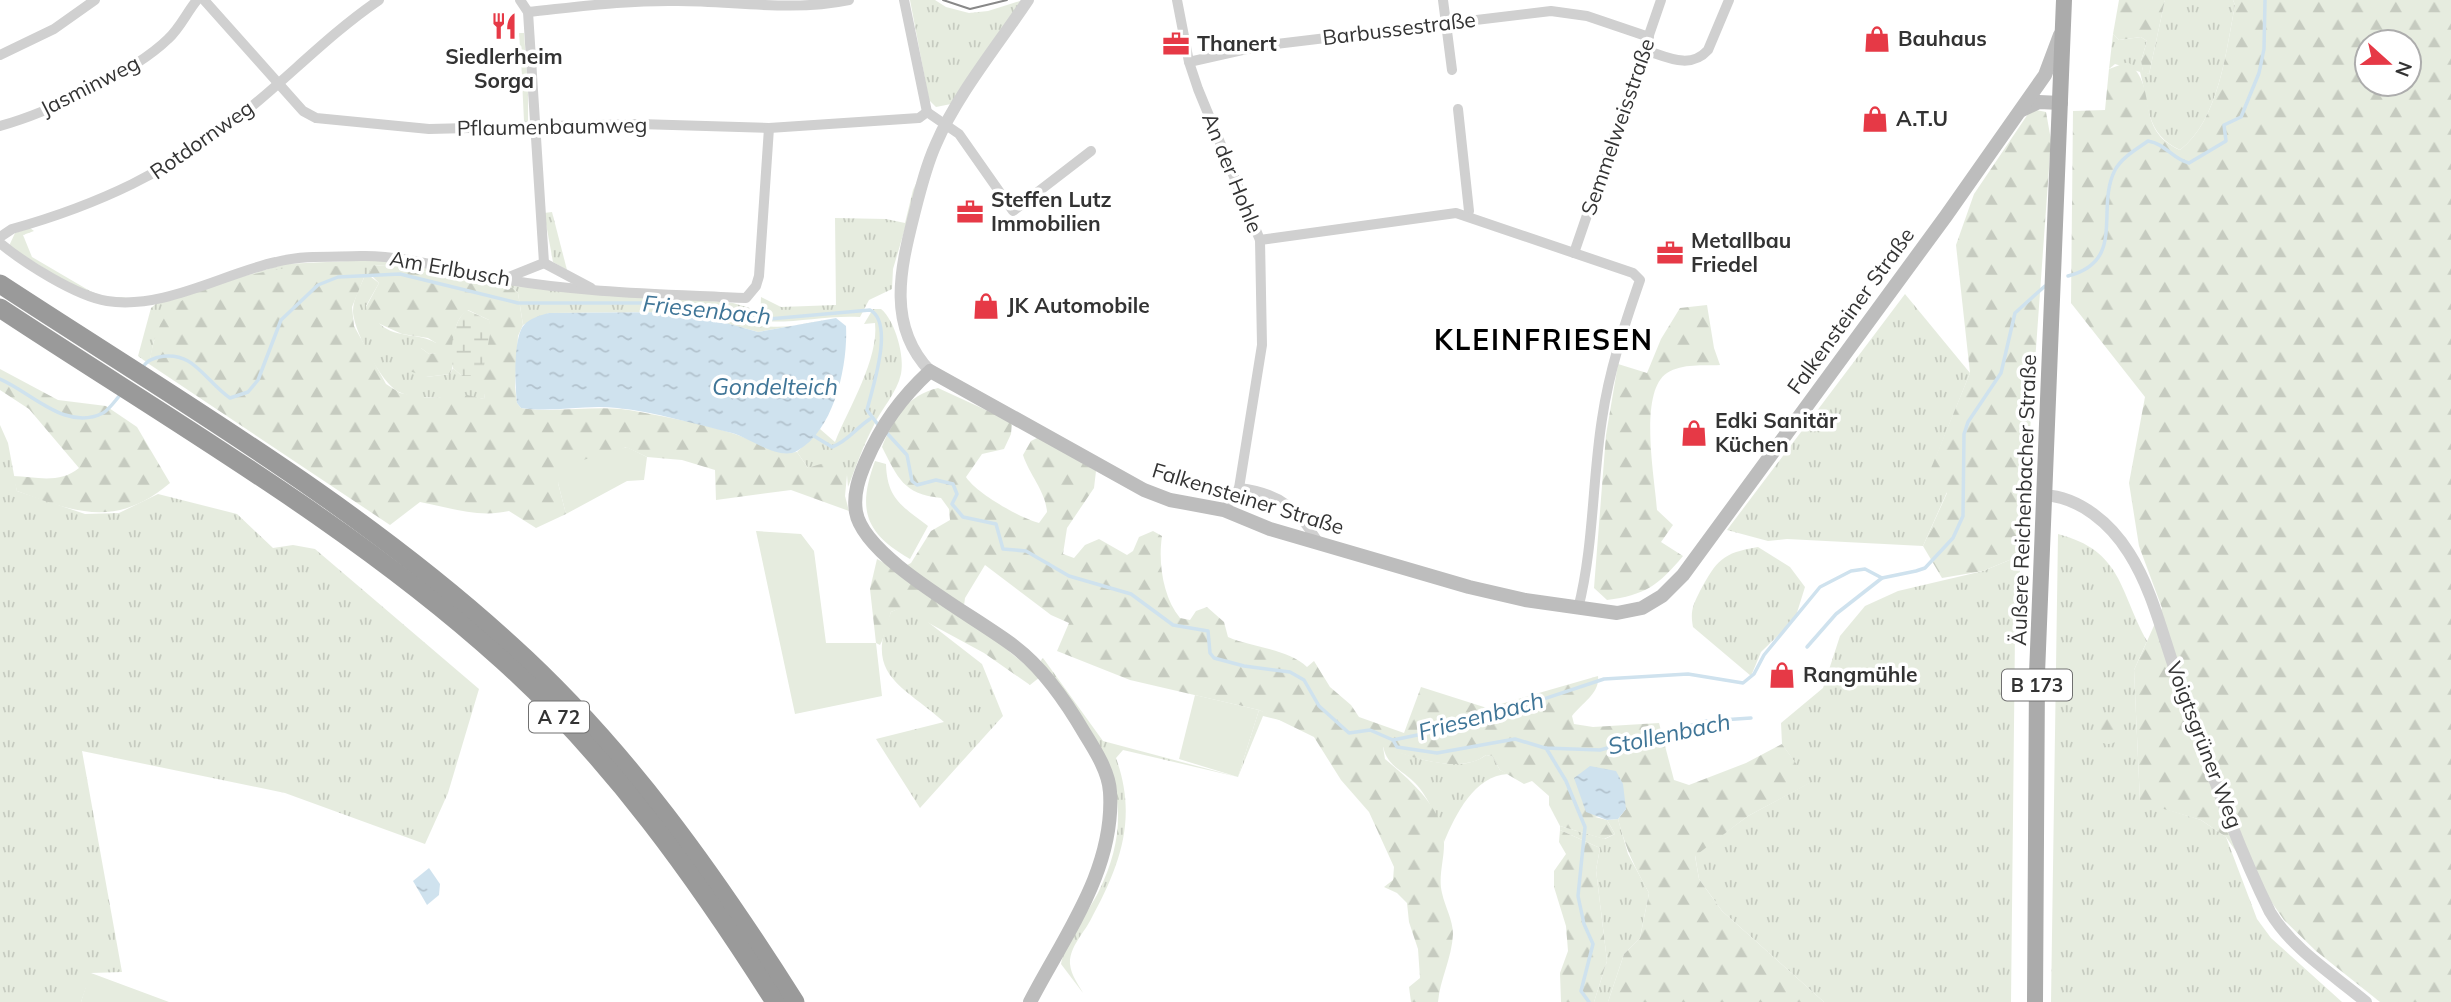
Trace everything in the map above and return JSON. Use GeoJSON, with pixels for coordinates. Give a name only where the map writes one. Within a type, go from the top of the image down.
{"type":"FeatureCollection","features":[{"type":"Feature","properties":{"kind":"highway","name":"A 72"},"geometry":{"type":"LineString","coordinates":[[0,284],[283,468],[450,591],[513,646],[615,752],[691,845],[795,1002]]}},
{"type":"Feature","properties":{"kind":"highway","name":"A 72"},"geometry":{"type":"LineString","coordinates":[[0,308],[384,562],[442,608],[549,706],[603,766],[677,855],[775,1002]]}},
{"type":"Feature","properties":{"kind":"main road","name":"Äußere Reichenbacher Straße"},"geometry":{"type":"LineString","coordinates":[[2035,1002],[2038,674],[2064,0]]}},
{"type":"Feature","properties":{"kind":"main road","name":"Falkensteiner Straße"},"geometry":{"type":"LineString","coordinates":[[930,371],[1135,486],[1170,500],[1224,510],[1270,529],[1469,587],[1578,609],[1617,613],[1642,608],[1662,596],[1683,575],[2021,111],[2048,69],[2063,26]]}},
{"type":"Feature","properties":{"kind":"main road"},"geometry":{"type":"LineString","coordinates":[[2035,88],[2061,95]]}},
{"type":"Feature","properties":{"kind":"main road"},"geometry":{"type":"LineString","coordinates":[[2021,111],[2034,103],[2061,95]]}},
{"type":"Feature","properties":{"kind":"main road"},"geometry":{"type":"LineString","coordinates":[[930,371],[901,397],[873,445],[855,496],[856,512],[870,541],[882,554],[1017,648],[1042,673],[1098,755],[1110,788],[1108,835],[1091,891],[1030,1002]]}},
{"type":"Feature","properties":{"kind":"street"},"geometry":{"type":"LineString","coordinates":[[0,55],[54,29],[95,0]]}},
{"type":"Feature","properties":{"kind":"street","name":"Jasminweg"},"geometry":{"type":"LineString","coordinates":[[0,126],[39,112],[146,58],[169,38],[197,0]]}},
{"type":"Feature","properties":{"kind":"street","name":"Pflaumenbaumweg"},"geometry":{"type":"LineString","coordinates":[[204,0],[218,11],[303,111],[316,118],[415,129],[639,124],[769,128],[919,118],[928,112]]}},
{"type":"Feature","properties":{"kind":"street","name":"Rotdornweg"},"geometry":{"type":"LineString","coordinates":[[0,237],[12,229],[99,202],[139,183],[212,137],[379,0]]}},
{"type":"Feature","properties":{"kind":"street"},"geometry":{"type":"LineString","coordinates":[[520,0],[528,12],[544,263]]}},
{"type":"Feature","properties":{"kind":"street"},"geometry":{"type":"LineString","coordinates":[[528,12],[677,1],[775,7],[810,6],[849,0]]}},
{"type":"Feature","properties":{"kind":"street"},"geometry":{"type":"LineString","coordinates":[[904,0],[928,112],[947,123],[974,154],[1013,211],[1091,152]]}},
{"type":"Feature","properties":{"kind":"street"},"geometry":{"type":"LineString","coordinates":[[930,371],[912,349],[904,331],[900,283],[902,260],[928,166],[947,123],[1028,0]]}},
{"type":"Feature","properties":{"kind":"street","name":"An der Hohle"},"geometry":{"type":"LineString","coordinates":[[1177,0],[1189,62],[1260,240],[1262,345],[1239,488],[1224,510]]}},
{"type":"Feature","properties":{"kind":"street"},"geometry":{"type":"LineString","coordinates":[[1443,0],[1452,70]]}},
{"type":"Feature","properties":{"kind":"street","name":"Semmelweisstraße"},"geometry":{"type":"LineString","coordinates":[[1574,253],[1661,0]]}},
{"type":"Feature","properties":{"kind":"street"},"geometry":{"type":"LineString","coordinates":[[1645,50],[1684,61],[1703,56],[1729,0]]}},
{"type":"Feature","properties":{"kind":"street","name":"Barbussestraße"},"geometry":{"type":"LineString","coordinates":[[1189,62],[1260,46],[1562,11],[1649,37]]}},
{"type":"Feature","properties":{"kind":"street"},"geometry":{"type":"LineString","coordinates":[[1458,109],[1469,211],[1467,216]]}},
{"type":"Feature","properties":{"kind":"street","name":"Am Erlbusch"},"geometry":{"type":"LineString","coordinates":[[0,243],[74,289],[107,301],[130,302],[158,298],[230,274],[303,258],[365,256],[401,259],[502,279],[593,289],[746,298],[759,276],[769,128]]}},
{"type":"Feature","properties":{"kind":"street"},"geometry":{"type":"LineString","coordinates":[[1260,240],[1456,213],[1514,235],[1633,273],[1640,280],[1616,347],[1601,419],[1590,551],[1578,609]]}},
{"type":"Feature","properties":{"kind":"street"},"geometry":{"type":"LineString","coordinates":[[502,279],[544,263],[593,289]]}},
{"type":"Feature","properties":{"kind":"street"},"geometry":{"type":"LineString","coordinates":[[1239,488],[1273,494],[1290,506],[1319,542]]}},
{"type":"Feature","properties":{"kind":"street","name":"Voigtsgrüner Weg"},"geometry":{"type":"LineString","coordinates":[[2044,495],[2058,496],[2093,513],[2129,552],[2146,586],[2194,721],[2270,912],[2293,941],[2366,1002]]}},
{"type":"Feature","properties":{"kind":"green space"},"geometry":{"type":"Polygon","coordinates":[[[910,0],[935,0],[946,7],[969,13],[988,11],[1023,0],[951,104],[936,107],[929,100],[910,0]]]}},
{"type":"Feature","properties":{"kind":"green space"},"geometry":{"type":"Polygon","coordinates":[[[2119,0],[2165,0],[2149,74],[2143,72],[2141,61],[2147,41],[2141,37],[2119,40],[2113,34],[2119,0]]]}},
{"type":"Feature","properties":{"kind":"green space"},"geometry":{"type":"Polygon","coordinates":[[[2165,0],[2233,0],[2235,5],[2224,63],[2212,103],[2204,121],[2180,150],[2160,136],[2154,127],[2140,72],[2115,64],[2109,69],[2113,34],[2119,40],[2141,37],[2147,41],[2141,61],[2143,71],[2149,74],[2165,0]]]}},
{"type":"Feature","properties":{"kind":"green space"},"geometry":{"type":"Polygon","coordinates":[[[2233,0],[2451,0],[2451,1002],[2380,1002],[2316,951],[2284,920],[2226,837],[2201,820],[2140,802],[2134,670],[2162,608],[2139,546],[2129,483],[2145,397],[2071,303],[2073,111],[2105,110],[2109,69],[2128,62],[2143,84],[2151,120],[2157,131],[2180,150],[2204,121],[2219,84],[2235,5],[2233,0]]]}},
{"type":"Feature","properties":{"kind":"green space"},"geometry":{"type":"Polygon","coordinates":[[[519,33],[524,33],[527,75],[522,76],[519,33]]]}},
{"type":"Feature","properties":{"kind":"green space"},"geometry":{"type":"Polygon","coordinates":[[[522,80],[528,80],[528,123],[504,126],[502,122],[524,121],[522,80]]]}},
{"type":"Feature","properties":{"kind":"green space"},"geometry":{"type":"Polygon","coordinates":[[[2036,110],[2046,112],[2051,140],[2020,570],[2012,559],[1983,571],[1942,578],[1923,546],[1947,493],[1929,473],[1970,373],[1956,245],[1974,194],[2028,114],[2036,110]]]}},
{"type":"Feature","properties":{"kind":"green space"},"geometry":{"type":"Polygon","coordinates":[[[922,171],[893,269],[892,289],[869,300],[860,317],[760,321],[761,297],[781,307],[836,305],[835,218],[886,219],[905,223],[913,190],[922,171]]]}},
{"type":"Feature","properties":{"kind":"green space"},"geometry":{"type":"Polygon","coordinates":[[[552,212],[567,270],[553,262],[544,213],[552,212]]]}},
{"type":"Feature","properties":{"kind":"green space"},"geometry":{"type":"Polygon","coordinates":[[[30,228],[34,231],[23,235],[32,257],[90,291],[105,297],[129,297],[106,300],[75,288],[9,246],[15,233],[30,228]]]}},
{"type":"Feature","properties":{"kind":"green space"},"geometry":{"type":"Polygon","coordinates":[[[369,260],[419,264],[576,290],[733,303],[753,309],[752,322],[772,327],[795,325],[758,332],[687,312],[549,313],[523,325],[518,293],[513,288],[401,267],[372,265],[371,277],[379,283],[366,306],[377,321],[394,332],[436,343],[436,353],[429,354],[421,348],[426,377],[450,374],[453,368],[462,376],[482,376],[486,388],[484,399],[420,397],[399,392],[392,387],[370,356],[354,320],[354,302],[365,275],[154,340],[149,364],[138,356],[151,308],[158,302],[285,264],[369,260]]]}},
{"type":"Feature","properties":{"kind":"green space"},"geometry":{"type":"Polygon","coordinates":[[[301,265],[361,267],[365,275],[352,307],[354,326],[386,384],[400,393],[429,398],[467,395],[484,399],[482,372],[489,320],[468,310],[461,317],[455,332],[450,374],[426,377],[407,370],[405,356],[409,348],[421,348],[429,354],[436,353],[436,343],[428,338],[402,334],[369,319],[366,307],[379,283],[369,273],[372,265],[401,267],[513,288],[518,293],[523,325],[518,336],[515,387],[517,403],[521,408],[625,409],[700,424],[773,449],[797,452],[808,468],[829,464],[838,467],[847,475],[845,496],[849,511],[791,490],[716,500],[715,470],[682,460],[647,457],[626,447],[558,483],[566,514],[536,528],[509,511],[475,513],[420,502],[390,525],[149,364],[160,324],[179,302],[194,293],[230,280],[301,265]]]}},
{"type":"Feature","properties":{"kind":"green space"},"geometry":{"type":"Polygon","coordinates":[[[1905,294],[1970,373],[1930,472],[1947,492],[1923,546],[1787,539],[1768,541],[1727,530],[1905,294]]]}},
{"type":"Feature","properties":{"kind":"green space"},"geometry":{"type":"Polygon","coordinates":[[[1707,305],[1714,348],[1720,365],[1686,366],[1667,373],[1658,383],[1651,417],[1650,437],[1657,510],[1673,525],[1661,542],[1683,556],[1666,575],[1650,587],[1641,592],[1607,600],[1594,588],[1606,435],[1618,364],[1647,373],[1661,339],[1680,308],[1707,305]]]}},
{"type":"Feature","properties":{"kind":"green space"},"geometry":{"type":"Polygon","coordinates":[[[873,309],[881,309],[891,321],[898,339],[902,367],[896,388],[869,434],[848,487],[847,475],[808,468],[797,452],[820,429],[835,442],[868,367],[875,337],[875,323],[864,324],[873,309]]]}},
{"type":"Feature","properties":{"kind":"green space"},"geometry":{"type":"Polygon","coordinates":[[[467,310],[489,320],[490,334],[482,376],[462,376],[453,368],[453,336],[458,321],[467,310]]]}},
{"type":"Feature","properties":{"kind":"green space"},"geometry":{"type":"Polygon","coordinates":[[[0,369],[58,400],[106,406],[137,427],[170,483],[151,497],[132,506],[96,512],[58,505],[17,491],[13,476],[56,478],[79,468],[29,409],[0,390],[0,369]]]}},
{"type":"Feature","properties":{"kind":"green space"},"geometry":{"type":"Polygon","coordinates":[[[938,388],[1012,422],[1011,434],[1004,449],[982,454],[966,477],[979,490],[1010,510],[1039,523],[1047,512],[1046,505],[1023,455],[1031,441],[1039,437],[1096,471],[1094,488],[1067,528],[1063,554],[1074,558],[1085,545],[1099,539],[1127,555],[1133,551],[1139,537],[1153,531],[1162,536],[1163,579],[1169,600],[1180,618],[1190,620],[1196,611],[1207,607],[1224,622],[1228,637],[1280,652],[1307,667],[1314,661],[1330,687],[1351,705],[1359,717],[1404,733],[1421,687],[1487,708],[1598,676],[1594,692],[1572,716],[1574,724],[1593,727],[1659,723],[1674,780],[1689,785],[1746,763],[1782,744],[1810,783],[1748,816],[1695,856],[1699,879],[1722,911],[1824,1002],[1608,1002],[1624,954],[1640,938],[1649,893],[1631,857],[1618,819],[1626,809],[1595,817],[1607,820],[1615,834],[1604,839],[1560,826],[1549,805],[1549,796],[1532,781],[1524,784],[1500,770],[1492,756],[1486,755],[1463,764],[1450,764],[1421,759],[1383,747],[1385,759],[1424,796],[1439,819],[1443,832],[1441,887],[1452,924],[1452,943],[1438,1002],[1411,1002],[1409,987],[1420,978],[1418,949],[1409,922],[1407,903],[1397,893],[1384,887],[1393,880],[1394,867],[1369,812],[1341,780],[1314,737],[1259,710],[1130,680],[1057,651],[1069,623],[1051,615],[985,565],[965,598],[963,613],[1040,677],[1030,685],[984,653],[925,621],[906,606],[891,612],[882,641],[880,645],[876,643],[870,589],[877,559],[897,570],[911,563],[931,531],[950,520],[949,509],[941,498],[918,493],[903,483],[882,447],[896,418],[910,402],[927,391],[938,388]]]}},
{"type":"Feature","properties":{"kind":"green space"},"geometry":{"type":"Polygon","coordinates":[[[0,425],[8,443],[17,491],[85,514],[119,513],[158,494],[237,514],[273,548],[293,545],[315,549],[479,689],[448,793],[425,844],[285,793],[82,751],[122,972],[91,973],[81,1002],[0,1002],[0,425]]]}},
{"type":"Feature","properties":{"kind":"green space"},"geometry":{"type":"Polygon","coordinates":[[[627,447],[647,457],[644,480],[627,481],[566,514],[558,483],[573,463],[627,447]]]}},
{"type":"Feature","properties":{"kind":"green space"},"geometry":{"type":"Polygon","coordinates":[[[875,461],[886,464],[889,486],[898,501],[928,526],[910,559],[883,540],[869,519],[867,493],[875,461]]]}},
{"type":"Feature","properties":{"kind":"green space"},"geometry":{"type":"Polygon","coordinates":[[[756,531],[801,534],[814,551],[826,643],[876,643],[882,696],[795,714],[756,531]]]}},
{"type":"Feature","properties":{"kind":"green space"},"geometry":{"type":"Polygon","coordinates":[[[2058,534],[2079,541],[2107,562],[2124,590],[2147,641],[2134,670],[2140,801],[2201,820],[2226,837],[2257,919],[2271,938],[2342,1002],[2051,1002],[2058,534]]]}},
{"type":"Feature","properties":{"kind":"green space"},"geometry":{"type":"Polygon","coordinates":[[[1758,547],[1790,567],[1805,587],[1795,619],[1761,652],[1751,676],[1693,627],[1692,612],[1700,591],[1716,565],[1728,555],[1758,547]]]}},
{"type":"Feature","properties":{"kind":"green space"},"geometry":{"type":"Polygon","coordinates":[[[2012,559],[2020,570],[2015,633],[2011,1002],[1824,1002],[1722,911],[1699,879],[1695,855],[1748,816],[1809,783],[1782,744],[1781,723],[1823,688],[1840,636],[1865,606],[1898,591],[1983,571],[2012,559]]]}},
{"type":"Feature","properties":{"kind":"green space"},"geometry":{"type":"Polygon","coordinates":[[[906,605],[982,664],[1003,716],[920,808],[876,739],[944,722],[901,687],[891,677],[885,665],[882,651],[891,612],[906,605]]]}},
{"type":"Feature","properties":{"kind":"green space"},"geometry":{"type":"Polygon","coordinates":[[[1043,658],[1103,741],[1238,777],[1123,750],[1116,758],[1125,801],[1123,842],[1101,901],[1070,958],[1072,972],[1083,993],[1061,964],[1072,936],[1098,893],[1112,858],[1118,826],[1116,796],[1109,769],[1097,743],[1039,663],[1043,658]]]}},
{"type":"Feature","properties":{"kind":"green space"},"geometry":{"type":"Polygon","coordinates":[[[1195,695],[1259,710],[1238,777],[1179,759],[1195,695]]]}},
{"type":"Feature","properties":{"kind":"green space"},"geometry":{"type":"Polygon","coordinates":[[[1259,710],[1288,722],[1263,716],[1238,777],[1259,710]]]}},
{"type":"Feature","properties":{"kind":"green space"},"geometry":{"type":"Polygon","coordinates":[[[2108,718],[2118,721],[2121,731],[2118,741],[2108,744],[2098,741],[2095,731],[2098,721],[2108,718]]]}},
{"type":"Feature","properties":{"kind":"green space"},"geometry":{"type":"Polygon","coordinates":[[[1383,746],[1421,759],[1450,764],[1463,764],[1486,755],[1492,756],[1500,770],[1508,774],[1496,776],[1476,789],[1454,820],[1444,842],[1425,795],[1391,763],[1383,746]]]}},
{"type":"Feature","properties":{"kind":"green space"},"geometry":{"type":"Polygon","coordinates":[[[1618,819],[1628,854],[1649,893],[1640,938],[1624,954],[1608,1002],[1594,1002],[1607,961],[1596,870],[1600,848],[1560,830],[1560,826],[1605,839],[1615,834],[1607,820],[1618,819]]]}},
{"type":"Feature","properties":{"kind":"green space"},"geometry":{"type":"Polygon","coordinates":[[[1560,830],[1600,848],[1596,870],[1607,961],[1594,1002],[1561,1002],[1560,973],[1568,951],[1566,926],[1554,887],[1554,871],[1566,854],[1559,842],[1560,830]]]}},
{"type":"Feature","properties":{"kind":"green space"},"geometry":{"type":"Polygon","coordinates":[[[91,973],[169,1002],[81,1002],[91,973]]]}},
{"type":"Feature","properties":{"kind":"water","name":"Gondelteich"},"geometry":{"type":"Polygon","coordinates":[[[687,312],[758,332],[836,318],[846,326],[845,359],[837,395],[821,428],[810,441],[797,451],[782,453],[732,433],[646,412],[605,407],[545,410],[521,408],[517,403],[516,350],[520,331],[532,319],[549,313],[687,312]]]}},
{"type":"Feature","properties":{"kind":"water"},"geometry":{"type":"Polygon","coordinates":[[[1590,766],[1616,771],[1623,784],[1626,809],[1618,819],[1607,820],[1586,812],[1574,778],[1590,766]]]}},
{"type":"Feature","properties":{"kind":"water"},"geometry":{"type":"Polygon","coordinates":[[[429,868],[440,884],[439,895],[427,905],[413,881],[429,868]]]}},
{"type":"Feature","properties":{"kind":"waterway","name":"Friesenbach"},"geometry":{"type":"LineString","coordinates":[[2068,276],[2086,269],[2097,259],[2104,246],[2110,185],[2115,170],[2126,157],[2148,141],[2160,145],[2189,163],[2226,141],[2224,125],[2241,117],[2259,73],[2264,49],[2265,0]]}},
{"type":"Feature","properties":{"kind":"waterway","name":"Friesenbach"},"geometry":{"type":"LineString","coordinates":[[142,368],[151,360],[163,356],[182,358],[193,364],[230,398],[248,392],[258,380],[281,320],[318,285],[338,277],[400,274],[518,303],[669,303],[730,309],[769,319],[870,310],[877,317],[881,328],[881,342],[877,373],[867,410],[879,426]]}},
{"type":"Feature","properties":{"kind":"waterway","name":"Friesenbach"},"geometry":{"type":"LineString","coordinates":[[885,431],[907,455],[912,481],[917,485],[936,480],[953,484],[957,494],[952,504],[963,517],[996,524],[1003,549],[1026,551],[1069,576],[1131,594],[1173,625],[1208,631],[1210,653],[1214,658],[1244,666],[1290,672],[1304,680],[1319,706],[1349,733],[1370,730],[1393,740],[1437,731],[1455,723],[1468,724],[1604,679],[1688,674],[1743,683],[1754,674],[1764,655],[1820,587],[1851,571],[1865,569],[1882,578],[1925,568],[1953,538],[1963,516],[1964,434],[1968,422],[2001,373],[2015,313],[2045,286]]}},
{"type":"Feature","properties":{"kind":"waterway","name":"Friesenbach"},"geometry":{"type":"LineString","coordinates":[[0,379],[49,408],[76,418],[89,418],[103,413],[122,393]]}},
{"type":"Feature","properties":{"kind":"waterway"},"geometry":{"type":"LineString","coordinates":[[814,436],[832,447],[870,419]]}},
{"type":"Feature","properties":{"kind":"waterway","name":"Stollenbach"},"geometry":{"type":"LineString","coordinates":[[1807,647],[1836,614],[1882,578]]}},
{"type":"Feature","properties":{"kind":"waterway","name":"Stollenbach"},"geometry":{"type":"LineString","coordinates":[[1393,740],[1397,747],[1437,753],[1515,739],[1545,748],[1600,750],[1707,721],[1751,718]]}},
{"type":"Feature","properties":{"kind":"waterway","name":"Stollenbach"},"geometry":{"type":"LineString","coordinates":[[1546,748],[1566,781],[1585,827],[1578,896],[1584,924],[1593,944],[1581,991],[1589,1002]]}},
{"type":"Feature","properties":{"kind":"tram line"},"geometry":{"type":"LineString","coordinates":[[943,0],[970,9],[1007,0]]}},
{"type":"Feature","properties":{"kind":"place","name":"Siedlerheim Sorga"},"geometry":{"type":"Point","coordinates":[504,26]}},
{"type":"Feature","properties":{"kind":"place","name":"Bauhaus"},"geometry":{"type":"Point","coordinates":[1877,39]}},
{"type":"Feature","properties":{"kind":"place","name":"Thanert"},"geometry":{"type":"Point","coordinates":[1176,44]}},
{"type":"Feature","properties":{"kind":"place","name":"A.T.U"},"geometry":{"type":"Point","coordinates":[1875,119]}},
{"type":"Feature","properties":{"kind":"place","name":"Steffen Lutz Immobilien"},"geometry":{"type":"Point","coordinates":[970,212]}},
{"type":"Feature","properties":{"kind":"place","name":"Metallbau Friedel"},"geometry":{"type":"Point","coordinates":[1670,253]}},
{"type":"Feature","properties":{"kind":"place","name":"JK Automobile"},"geometry":{"type":"Point","coordinates":[986,306]}},
{"type":"Feature","properties":{"kind":"place","name":"Edki Sanitär Küchen"},"geometry":{"type":"Point","coordinates":[1694,433]}},
{"type":"Feature","properties":{"kind":"place","name":"Rangmühle"},"geometry":{"type":"Point","coordinates":[1782,675]}},
{"type":"Feature","properties":{"kind":"district","name":"KLEINFRIESEN"},"geometry":{"type":"Point","coordinates":[1544,340]}}]}
